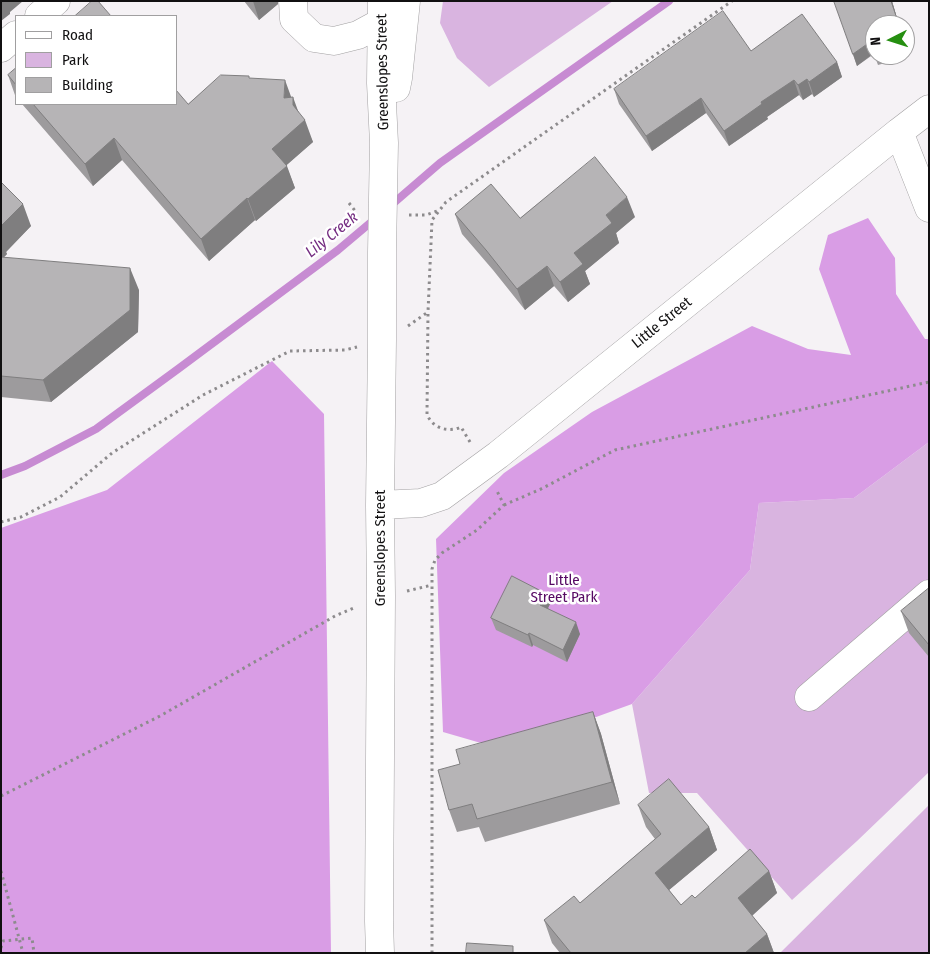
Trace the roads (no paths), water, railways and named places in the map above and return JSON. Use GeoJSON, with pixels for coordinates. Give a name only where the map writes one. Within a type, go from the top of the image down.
{"type":"FeatureCollection","features":[{"type":"Feature","properties":{"kind":"street"},"geometry":{"type":"LineString","coordinates":[[39,15],[56,1]]}},
{"type":"Feature","properties":{"kind":"street"},"geometry":{"type":"LineString","coordinates":[[293,1],[294,19],[314,38],[334,41],[358,36],[384,8]]}},
{"type":"Feature","properties":{"kind":"street","name":"Greenslopes Street"},"geometry":{"type":"LineString","coordinates":[[384,143],[398,78],[406,1]]}},
{"type":"Feature","properties":{"kind":"street","name":"Greenslopes Street"},"geometry":{"type":"LineString","coordinates":[[380,953],[380,505],[384,143],[381,83],[384,8]]}},
{"type":"Feature","properties":{"kind":"street"},"geometry":{"type":"LineString","coordinates":[[1,48],[15,36]]}},
{"type":"Feature","properties":{"kind":"street","name":"Little Street"},"geometry":{"type":"LineString","coordinates":[[380,505],[420,503],[442,496],[506,449],[929,108]]}},
{"type":"Feature","properties":{"kind":"street"},"geometry":{"type":"LineString","coordinates":[[899,132],[929,208]]}},
{"type":"Feature","properties":{"kind":"street"},"geometry":{"type":"LineString","coordinates":[[810,697],[929,594]]}},
{"type":"Feature","properties":{"kind":"waterway","name":"Lily Creek"},"geometry":{"type":"LineString","coordinates":[[389,207],[440,163],[669,1]]}},
{"type":"Feature","properties":{"kind":"waterway","name":"Lily Creek"},"geometry":{"type":"LineString","coordinates":[[1,475],[25,466],[96,429],[338,250],[376,218]]}},
{"type":"Feature","properties":{"kind":"park label","name":"Little Street Park"},"geometry":{"type":"Point","coordinates":[564,590]}}]}
